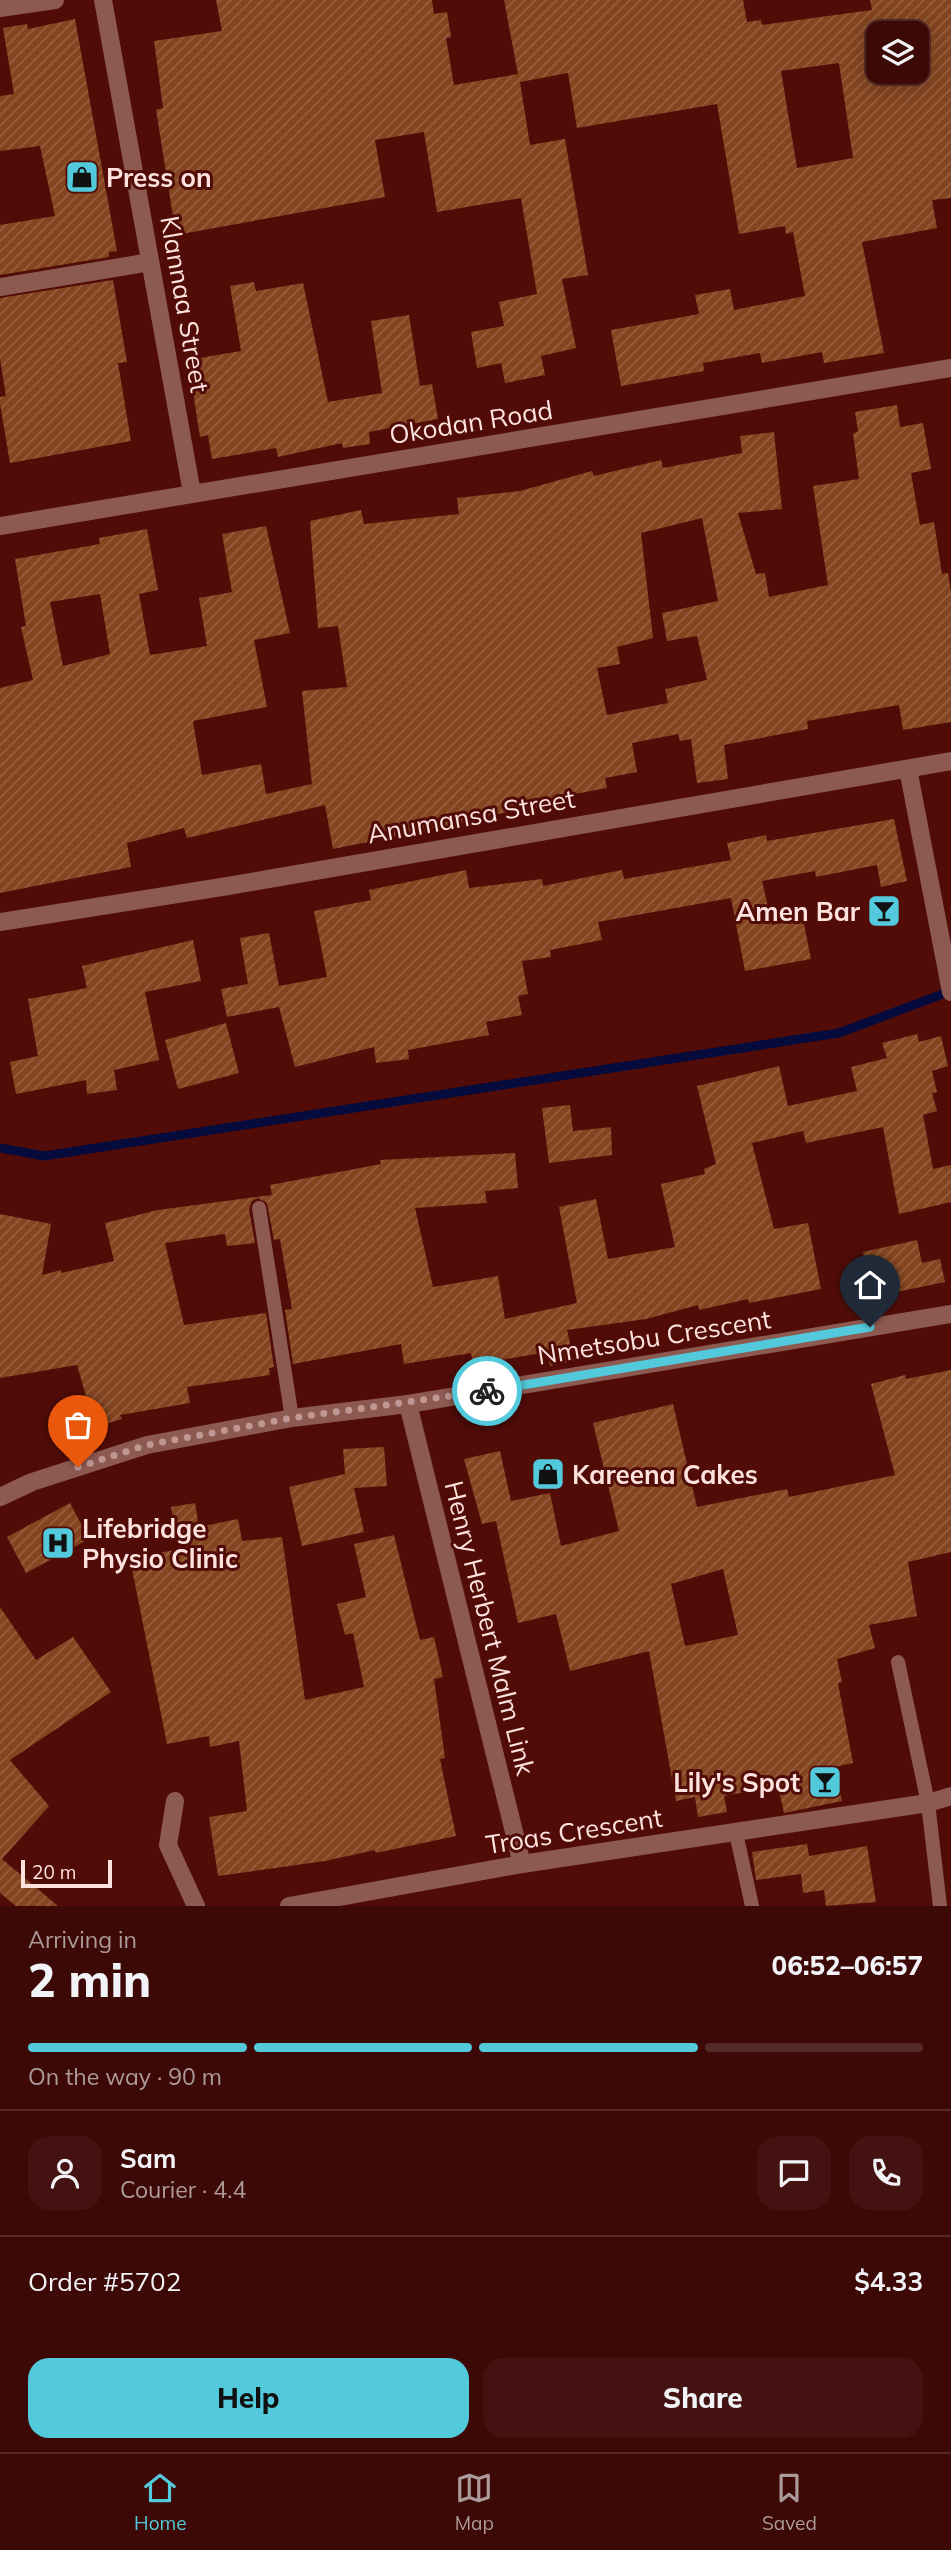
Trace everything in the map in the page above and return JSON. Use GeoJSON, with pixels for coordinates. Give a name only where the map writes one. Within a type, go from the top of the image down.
{"type":"FeatureCollection","features":[{"type":"Feature","properties":{"kind":"street"},"geometry":{"type":"LineString","coordinates":[[0,8],[55,0]]}},
{"type":"Feature","properties":{"kind":"street","name":"Klannaa Street"},"geometry":{"type":"LineString","coordinates":[[103,0],[192,493]]}},
{"type":"Feature","properties":{"kind":"street"},"geometry":{"type":"LineString","coordinates":[[0,287],[150,262]]}},
{"type":"Feature","properties":{"kind":"street","name":"Okodan Road"},"geometry":{"type":"LineString","coordinates":[[0,526],[951,368]]}},
{"type":"Feature","properties":{"kind":"street","name":"Anumansa Street"},"geometry":{"type":"LineString","coordinates":[[0,922],[228,886],[951,761]]}},
{"type":"Feature","properties":{"kind":"street"},"geometry":{"type":"LineString","coordinates":[[908,769],[951,992]]}},
{"type":"Feature","properties":{"kind":"street","name":"Nmetsobu Crescent"},"geometry":{"type":"LineString","coordinates":[[0,1497],[32,1482],[147,1445],[292,1418],[408,1404],[951,1314]]}},
{"type":"Feature","properties":{"kind":"street","name":"Henry Herbert Malm Link"},"geometry":{"type":"LineString","coordinates":[[408,1404],[522,1864]]}},
{"type":"Feature","properties":{"kind":"street","name":"Troas Crescent"},"geometry":{"type":"LineString","coordinates":[[289,1906],[522,1864],[928,1803],[951,1796]]}},
{"type":"Feature","properties":{"kind":"street"},"geometry":{"type":"LineString","coordinates":[[175,1801],[168,1845],[196,1906]]}},
{"type":"Feature","properties":{"kind":"lane"},"geometry":{"type":"LineString","coordinates":[[259,1208],[292,1418]]}},
{"type":"Feature","properties":{"kind":"lane"},"geometry":{"type":"LineString","coordinates":[[898,1662],[928,1803],[940,1906]]}},
{"type":"Feature","properties":{"kind":"lane"},"geometry":{"type":"LineString","coordinates":[[736,1833],[752,1906]]}},
{"type":"Feature","properties":{"kind":"building"},"geometry":{"type":"Polygon","coordinates":[[[216,0],[432,0],[434,14],[447,12],[451,37],[446,38],[454,85],[518,74],[504,0],[743,0],[747,22],[761,20],[762,25],[872,10],[870,0],[951,0],[951,198],[932,200],[937,228],[862,242],[884,353],[824,363],[822,352],[762,363],[760,353],[703,363],[704,371],[621,386],[611,330],[699,314],[695,295],[730,289],[734,310],[805,296],[793,232],[786,234],[785,226],[739,234],[717,104],[577,128],[568,73],[520,82],[530,145],[565,139],[588,275],[562,279],[576,348],[541,356],[545,375],[505,383],[501,363],[477,368],[471,332],[504,326],[499,302],[537,294],[521,198],[437,212],[424,132],[375,140],[385,197],[176,235],[156,110],[163,108],[154,41],[222,31],[216,0]],[[839,63],[781,71],[797,168],[853,158],[839,63]]]}},
{"type":"Feature","properties":{"kind":"building"},"geometry":{"type":"Polygon","coordinates":[[[75,19],[117,251],[109,252],[109,257],[0,275],[0,225],[55,216],[40,146],[0,151],[0,96],[14,94],[3,28],[27,24],[28,29],[75,19]]]}},
{"type":"Feature","properties":{"kind":"building"},"geometry":{"type":"Polygon","coordinates":[[[113,280],[127,362],[118,363],[131,441],[10,463],[0,404],[0,397],[6,396],[0,359],[0,298],[113,280]]]}},
{"type":"Feature","properties":{"kind":"building"},"geometry":{"type":"Polygon","coordinates":[[[254,282],[256,291],[303,283],[328,402],[382,393],[371,321],[409,315],[420,386],[432,384],[438,419],[369,432],[370,444],[343,448],[342,443],[278,457],[276,448],[212,459],[208,435],[200,437],[188,360],[241,351],[230,286],[254,282]]]}},
{"type":"Feature","properties":{"kind":"building"},"geometry":{"type":"Polygon","coordinates":[[[897,405],[900,427],[923,423],[931,469],[911,473],[920,525],[934,522],[942,574],[948,573],[951,592],[951,722],[903,730],[899,705],[807,721],[808,729],[724,745],[728,779],[697,783],[691,739],[680,741],[678,734],[632,743],[637,772],[605,778],[607,788],[548,799],[549,806],[472,818],[473,821],[333,849],[325,805],[187,838],[184,828],[127,843],[131,867],[0,893],[0,688],[33,680],[21,627],[26,626],[15,559],[100,544],[99,538],[147,529],[158,590],[139,594],[150,655],[207,646],[199,598],[232,592],[222,534],[266,526],[290,633],[254,640],[267,707],[193,721],[202,775],[261,764],[266,794],[312,784],[302,691],[347,687],[338,626],[318,628],[310,521],[361,510],[364,524],[459,514],[457,498],[520,491],[592,471],[594,476],[661,460],[663,468],[742,453],[740,436],[774,432],[782,509],[738,513],[756,574],[765,573],[769,597],[828,585],[813,486],[859,479],[853,434],[858,431],[855,412],[897,405]],[[702,518],[641,533],[653,638],[617,647],[620,664],[597,668],[607,715],[668,703],[665,689],[707,680],[697,636],[667,641],[662,613],[718,601],[702,518]],[[100,594],[50,602],[63,666],[110,654],[100,594]]]}},
{"type":"Feature","properties":{"kind":"building"},"geometry":{"type":"Polygon","coordinates":[[[894,819],[907,881],[881,887],[877,865],[816,877],[815,871],[762,881],[772,925],[803,919],[811,959],[745,971],[731,898],[598,922],[602,940],[550,950],[551,957],[522,961],[528,994],[518,996],[522,1015],[486,1022],[489,1035],[408,1050],[409,1059],[376,1063],[374,1047],[295,1067],[279,1007],[227,1017],[221,989],[248,984],[240,938],[269,933],[279,986],[327,977],[314,911],[371,900],[369,890],[466,870],[469,888],[542,879],[543,886],[622,870],[624,879],[731,860],[727,843],[766,835],[767,841],[894,819]]]}},
{"type":"Feature","properties":{"kind":"building"},"geometry":{"type":"Polygon","coordinates":[[[193,940],[201,981],[145,992],[159,1060],[114,1070],[117,1090],[87,1094],[86,1080],[16,1094],[10,1062],[38,1056],[28,999],[87,988],[82,966],[193,940]]]}},
{"type":"Feature","properties":{"kind":"building"},"geometry":{"type":"Polygon","coordinates":[[[226,1023],[239,1073],[178,1089],[165,1040],[226,1023]]]}},
{"type":"Feature","properties":{"kind":"building"},"geometry":{"type":"Polygon","coordinates":[[[917,1034],[919,1042],[941,1036],[948,1066],[932,1071],[937,1092],[932,1093],[937,1111],[923,1115],[933,1169],[951,1165],[951,1202],[899,1214],[883,1127],[806,1143],[803,1131],[752,1143],[774,1229],[808,1223],[821,1289],[749,1303],[748,1299],[699,1310],[698,1305],[646,1319],[567,1330],[574,1361],[550,1366],[547,1352],[473,1365],[471,1353],[404,1364],[401,1344],[293,1364],[285,1310],[292,1309],[280,1239],[274,1240],[267,1203],[258,1198],[252,1201],[249,1209],[255,1243],[227,1246],[225,1234],[165,1243],[184,1325],[266,1313],[274,1367],[269,1368],[270,1375],[187,1387],[190,1403],[120,1415],[122,1419],[95,1427],[77,1365],[0,1378],[0,1214],[51,1224],[42,1275],[61,1270],[61,1273],[114,1261],[105,1223],[158,1210],[272,1195],[270,1185],[381,1164],[380,1160],[515,1153],[518,1188],[485,1191],[487,1203],[415,1208],[433,1287],[498,1276],[505,1319],[577,1303],[559,1207],[596,1199],[608,1259],[675,1247],[661,1184],[705,1174],[704,1169],[716,1164],[697,1086],[779,1066],[788,1106],[857,1091],[851,1067],[887,1058],[882,1043],[917,1034]]]}},
{"type":"Feature","properties":{"kind":"building"},"geometry":{"type":"Polygon","coordinates":[[[570,1105],[573,1131],[611,1127],[612,1155],[549,1163],[542,1108],[570,1105]]]}},
{"type":"Feature","properties":{"kind":"building"},"geometry":{"type":"Polygon","coordinates":[[[917,1240],[922,1263],[940,1259],[945,1282],[872,1297],[863,1252],[917,1240]]]}},
{"type":"Feature","properties":{"kind":"building"},"geometry":{"type":"Polygon","coordinates":[[[951,1370],[951,1552],[908,1562],[917,1616],[869,1625],[875,1648],[837,1659],[842,1682],[838,1683],[853,1763],[834,1767],[842,1801],[784,1813],[778,1786],[724,1796],[727,1812],[698,1817],[695,1797],[676,1801],[649,1651],[570,1671],[556,1614],[518,1623],[496,1521],[482,1524],[464,1459],[500,1451],[511,1501],[550,1493],[561,1546],[619,1531],[593,1423],[673,1404],[697,1507],[787,1489],[789,1497],[895,1475],[871,1384],[905,1375],[906,1379],[951,1370]],[[723,1569],[671,1584],[685,1646],[738,1635],[723,1569]]]}},
{"type":"Feature","properties":{"kind":"building"},"geometry":{"type":"Polygon","coordinates":[[[384,1447],[387,1486],[354,1488],[364,1532],[302,1546],[289,1487],[345,1474],[343,1449],[384,1447]]]}},
{"type":"Feature","properties":{"kind":"building"},"geometry":{"type":"Polygon","coordinates":[[[70,1503],[89,1539],[26,1573],[7,1537],[70,1503]]]}},
{"type":"Feature","properties":{"kind":"building"},"geometry":{"type":"Polygon","coordinates":[[[195,1503],[199,1527],[238,1519],[242,1541],[282,1537],[305,1700],[364,1687],[353,1633],[345,1635],[337,1604],[366,1597],[354,1544],[394,1535],[420,1640],[434,1637],[443,1677],[434,1679],[445,1758],[440,1759],[456,1836],[376,1853],[375,1850],[325,1861],[218,1876],[209,1817],[247,1811],[239,1741],[210,1747],[209,1736],[167,1744],[130,1559],[179,1549],[171,1507],[195,1503]]]}},
{"type":"Feature","properties":{"kind":"building"},"geometry":{"type":"Polygon","coordinates":[[[0,1607],[36,1660],[73,1637],[111,1692],[10,1760],[49,1806],[2,1859],[58,1906],[16,1906],[0,1893],[0,1607]]]}},
{"type":"Feature","properties":{"kind":"building"},"geometry":{"type":"Polygon","coordinates":[[[807,1844],[809,1856],[867,1846],[876,1902],[826,1906],[824,1890],[803,1893],[801,1874],[756,1880],[752,1852],[807,1844]]]}},
{"type":"Feature","properties":{"kind":"waterway"},"geometry":{"type":"LineString","coordinates":[[0,1148],[44,1156],[839,1033],[951,991]]}},
{"type":"Feature","properties":{"kind":"way so far"},"geometry":{"type":"LineString","coordinates":[[78,1467],[147,1445],[292,1418],[487,1391]]}},
{"type":"Feature","properties":{"kind":"place","name":"Press on"},"geometry":{"type":"Point","coordinates":[82,177]}},
{"type":"Feature","properties":{"kind":"place","name":"Amen Bar"},"geometry":{"type":"Point","coordinates":[884,911]}},
{"type":"Feature","properties":{"kind":"place","name":"Kareena Cakes"},"geometry":{"type":"Point","coordinates":[548,1474]}},
{"type":"Feature","properties":{"kind":"place","name":"Lifebridge Physio Clinic"},"geometry":{"type":"Point","coordinates":[58,1543]}},
{"type":"Feature","properties":{"kind":"place","name":"Lily's Spot"},"geometry":{"type":"Point","coordinates":[825,1782]}},
{"type":"Feature","properties":{"kind":"route"},"geometry":{"type":"LineString","coordinates":[[487,1391],[870,1327]]}}]}
